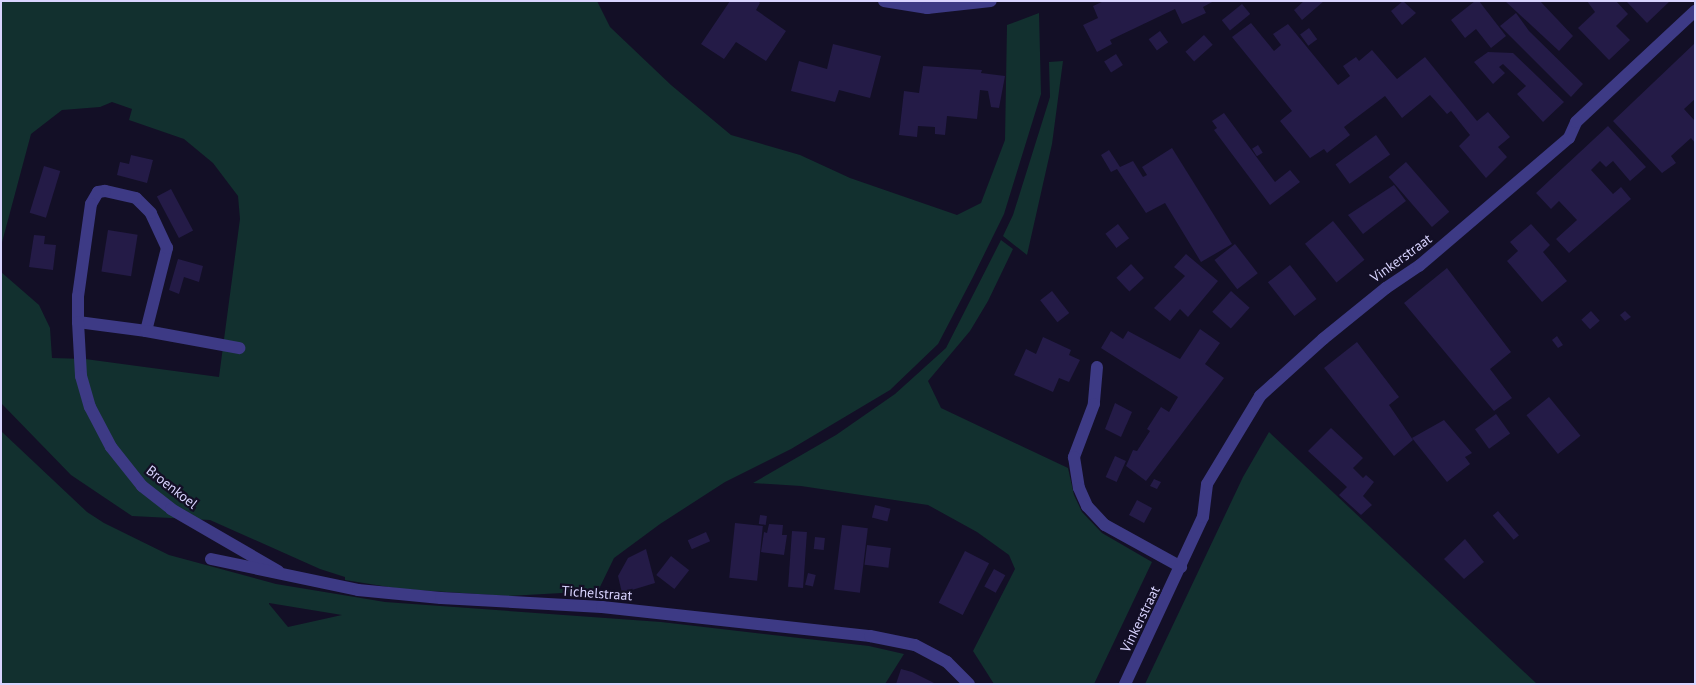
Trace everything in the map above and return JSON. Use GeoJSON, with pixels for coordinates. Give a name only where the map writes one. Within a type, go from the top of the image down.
{"type":"FeatureCollection","features":[{"type":"Feature","properties":{"kind":"street"},"geometry":{"type":"LineString","coordinates":[[884,1],[926,8],[991,1]]}},
{"type":"Feature","properties":{"kind":"street","name":"Vinkerstraat"},"geometry":{"type":"LineString","coordinates":[[1125,684],[1182,567],[1203,517],[1206,484],[1260,396],[1323,339],[1386,288],[1419,266],[1569,138],[1576,122],[1695,11]]}},
{"type":"Feature","properties":{"kind":"street","name":"Broenkoel"},"geometry":{"type":"LineString","coordinates":[[146,330],[167,248],[144,204],[136,198],[105,191],[98,192],[91,204],[78,296],[81,376],[90,407],[110,447],[142,486],[172,510],[286,576]]}},
{"type":"Feature","properties":{"kind":"street"},"geometry":{"type":"LineString","coordinates":[[78,322],[146,330],[238,348]]}},
{"type":"Feature","properties":{"kind":"street"},"geometry":{"type":"LineString","coordinates":[[1097,367],[1094,404],[1074,457],[1078,488],[1087,506],[1104,525],[1182,567]]}},
{"type":"Feature","properties":{"kind":"street","name":"Tichelstraat"},"geometry":{"type":"LineString","coordinates":[[211,559],[358,590],[423,597],[602,607],[870,636],[915,645],[947,662],[969,684]]}},
{"type":"Feature","properties":{"kind":"green space"},"geometry":{"type":"Polygon","coordinates":[[[1,1],[597,1],[610,27],[671,85],[731,135],[800,155],[850,178],[957,215],[981,203],[1005,140],[1007,25],[1039,13],[1041,94],[1004,214],[973,277],[938,344],[890,390],[791,449],[725,482],[660,524],[614,558],[598,591],[508,596],[401,589],[345,580],[345,577],[320,569],[210,520],[132,516],[71,475],[1,403],[1,272],[39,305],[50,328],[52,358],[85,359],[219,377],[240,219],[238,196],[213,163],[184,139],[129,120],[132,109],[112,102],[100,107],[62,110],[31,134],[1,246],[1,1]]]}},
{"type":"Feature","properties":{"kind":"green space"},"geometry":{"type":"Polygon","coordinates":[[[1063,61],[1052,144],[1027,255],[1003,236],[1013,215],[1050,97],[1049,62],[1063,61]]]}},
{"type":"Feature","properties":{"kind":"green space"},"geometry":{"type":"Polygon","coordinates":[[[1001,240],[1013,249],[988,301],[970,331],[928,381],[941,408],[1068,468],[1074,495],[1082,512],[1102,533],[1152,562],[1094,684],[994,684],[973,651],[1015,569],[1009,555],[977,532],[928,505],[801,486],[753,483],[836,435],[895,394],[946,348],[1001,240]]]}},
{"type":"Feature","properties":{"kind":"green space"},"geometry":{"type":"Polygon","coordinates":[[[1,431],[87,512],[104,523],[169,555],[276,584],[385,602],[661,622],[869,646],[904,654],[885,684],[1,684],[1,431]],[[269,603],[288,627],[342,615],[269,603]]]}},
{"type":"Feature","properties":{"kind":"green space"},"geometry":{"type":"Polygon","coordinates":[[[1269,432],[1537,684],[1145,684],[1243,477],[1269,432]]]}},
{"type":"Feature","properties":{"kind":"building"},"geometry":{"type":"Polygon","coordinates":[[[730,1],[758,1],[760,3],[756,10],[786,31],[766,61],[736,42],[724,59],[701,44],[730,1]]]}},
{"type":"Feature","properties":{"kind":"building"},"geometry":{"type":"Polygon","coordinates":[[[1104,1],[1214,1],[1203,7],[1206,13],[1182,24],[1175,9],[1110,40],[1112,44],[1097,52],[1083,25],[1098,18],[1093,6],[1104,1]]]}},
{"type":"Feature","properties":{"kind":"building"},"geometry":{"type":"Polygon","coordinates":[[[1304,1],[1324,1],[1302,20],[1294,10],[1304,1]]]}},
{"type":"Feature","properties":{"kind":"building"},"geometry":{"type":"Polygon","coordinates":[[[1403,1],[1416,13],[1402,25],[1391,11],[1403,1]]]}},
{"type":"Feature","properties":{"kind":"building"},"geometry":{"type":"Polygon","coordinates":[[[1475,1],[1479,1],[1506,36],[1491,48],[1476,29],[1465,38],[1451,20],[1475,1]]]}},
{"type":"Feature","properties":{"kind":"building"},"geometry":{"type":"Polygon","coordinates":[[[1505,1],[1540,1],[1573,36],[1559,51],[1505,1]]]}},
{"type":"Feature","properties":{"kind":"building"},"geometry":{"type":"Polygon","coordinates":[[[1587,1],[1616,1],[1628,14],[1616,26],[1630,40],[1609,60],[1578,28],[1595,12],[1587,1]]]}},
{"type":"Feature","properties":{"kind":"building"},"geometry":{"type":"Polygon","coordinates":[[[1626,1],[1670,1],[1647,23],[1626,1]]]}},
{"type":"Feature","properties":{"kind":"building"},"geometry":{"type":"Polygon","coordinates":[[[1242,4],[1250,14],[1230,30],[1222,20],[1242,4]]]}},
{"type":"Feature","properties":{"kind":"building"},"geometry":{"type":"Polygon","coordinates":[[[1516,13],[1529,31],[1583,84],[1571,97],[1500,26],[1516,13]]]}},
{"type":"Feature","properties":{"kind":"building"},"geometry":{"type":"Polygon","coordinates":[[[1251,23],[1274,51],[1281,45],[1273,34],[1288,24],[1338,85],[1350,76],[1343,66],[1356,57],[1359,61],[1372,50],[1397,79],[1425,57],[1477,121],[1488,112],[1510,137],[1498,147],[1507,157],[1486,178],[1459,146],[1470,135],[1451,111],[1447,114],[1430,95],[1402,118],[1385,96],[1344,127],[1350,135],[1327,153],[1324,149],[1310,158],[1280,121],[1292,111],[1232,37],[1251,23]]]}},
{"type":"Feature","properties":{"kind":"building"},"geometry":{"type":"Polygon","coordinates":[[[1309,28],[1317,39],[1308,46],[1300,34],[1309,28]]]}},
{"type":"Feature","properties":{"kind":"building"},"geometry":{"type":"Polygon","coordinates":[[[1160,31],[1168,42],[1157,51],[1149,39],[1160,31]]]}},
{"type":"Feature","properties":{"kind":"building"},"geometry":{"type":"Polygon","coordinates":[[[1204,35],[1213,45],[1194,61],[1185,52],[1204,35]]]}},
{"type":"Feature","properties":{"kind":"building"},"geometry":{"type":"Polygon","coordinates":[[[1695,43],[1695,99],[1684,109],[1695,121],[1695,143],[1691,138],[1671,156],[1676,163],[1662,173],[1613,121],[1695,43]]]}},
{"type":"Feature","properties":{"kind":"building"},"geometry":{"type":"Polygon","coordinates":[[[833,44],[881,56],[870,98],[839,90],[835,102],[791,91],[799,61],[827,69],[833,44]]]}},
{"type":"Feature","properties":{"kind":"building"},"geometry":{"type":"Polygon","coordinates":[[[1488,52],[1513,53],[1564,102],[1543,122],[1517,94],[1526,86],[1503,64],[1499,67],[1505,73],[1493,84],[1474,62],[1488,52]]]}},
{"type":"Feature","properties":{"kind":"building"},"geometry":{"type":"Polygon","coordinates":[[[1116,54],[1123,65],[1111,72],[1104,61],[1116,54]]]}},
{"type":"Feature","properties":{"kind":"building"},"geometry":{"type":"Polygon","coordinates":[[[923,66],[982,70],[981,73],[1005,76],[999,108],[991,107],[988,91],[980,90],[977,119],[947,116],[945,135],[935,134],[935,127],[918,126],[917,137],[899,135],[904,91],[919,93],[923,66]]]}},
{"type":"Feature","properties":{"kind":"building"},"geometry":{"type":"Polygon","coordinates":[[[1224,113],[1275,182],[1290,170],[1300,182],[1270,205],[1214,130],[1217,128],[1212,121],[1224,113]]]}},
{"type":"Feature","properties":{"kind":"building"},"geometry":{"type":"Polygon","coordinates":[[[1608,126],[1646,167],[1630,181],[1613,161],[1606,167],[1600,161],[1591,170],[1613,194],[1621,187],[1631,199],[1569,253],[1556,239],[1577,220],[1559,201],[1551,209],[1536,193],[1608,126]]]}},
{"type":"Feature","properties":{"kind":"building"},"geometry":{"type":"Polygon","coordinates":[[[1376,135],[1390,154],[1350,184],[1336,164],[1376,135]]]}},
{"type":"Feature","properties":{"kind":"building"},"geometry":{"type":"Polygon","coordinates":[[[1258,145],[1263,153],[1257,156],[1252,149],[1258,145]]]}},
{"type":"Feature","properties":{"kind":"building"},"geometry":{"type":"Polygon","coordinates":[[[1172,148],[1232,244],[1201,262],[1165,203],[1146,213],[1117,169],[1111,172],[1101,155],[1109,150],[1120,167],[1133,161],[1143,177],[1147,175],[1142,167],[1172,148]]]}},
{"type":"Feature","properties":{"kind":"building"},"geometry":{"type":"Polygon","coordinates":[[[131,155],[153,160],[147,183],[117,175],[120,162],[129,164],[131,155]]]}},
{"type":"Feature","properties":{"kind":"building"},"geometry":{"type":"Polygon","coordinates":[[[1406,162],[1449,212],[1432,227],[1389,177],[1406,162]]]}},
{"type":"Feature","properties":{"kind":"building"},"geometry":{"type":"Polygon","coordinates":[[[44,166],[60,171],[46,218],[30,213],[44,166]]]}},
{"type":"Feature","properties":{"kind":"building"},"geometry":{"type":"Polygon","coordinates":[[[1394,185],[1406,201],[1363,234],[1348,215],[1394,185]]]}},
{"type":"Feature","properties":{"kind":"building"},"geometry":{"type":"Polygon","coordinates":[[[171,189],[193,230],[179,238],[157,197],[171,189]]]}},
{"type":"Feature","properties":{"kind":"building"},"geometry":{"type":"Polygon","coordinates":[[[1333,221],[1364,260],[1336,283],[1305,244],[1333,221]]]}},
{"type":"Feature","properties":{"kind":"building"},"geometry":{"type":"Polygon","coordinates":[[[1118,224],[1129,238],[1116,248],[1105,234],[1118,224]]]}},
{"type":"Feature","properties":{"kind":"building"},"geometry":{"type":"Polygon","coordinates":[[[1531,224],[1550,245],[1543,252],[1567,281],[1542,302],[1507,261],[1518,251],[1510,242],[1531,224]]]}},
{"type":"Feature","properties":{"kind":"building"},"geometry":{"type":"Polygon","coordinates":[[[108,230],[138,235],[131,276],[101,271],[108,230]]]}},
{"type":"Feature","properties":{"kind":"building"},"geometry":{"type":"Polygon","coordinates":[[[34,235],[45,236],[44,244],[56,245],[53,270],[29,267],[34,235]]]}},
{"type":"Feature","properties":{"kind":"building"},"geometry":{"type":"Polygon","coordinates":[[[1235,244],[1258,273],[1237,289],[1215,260],[1235,244]]]}},
{"type":"Feature","properties":{"kind":"building"},"geometry":{"type":"Polygon","coordinates":[[[1186,254],[1218,281],[1188,317],[1180,309],[1170,321],[1154,308],[1185,276],[1174,267],[1186,254]]]}},
{"type":"Feature","properties":{"kind":"building"},"geometry":{"type":"Polygon","coordinates":[[[178,259],[203,266],[199,282],[184,277],[179,294],[169,290],[178,259]]]}},
{"type":"Feature","properties":{"kind":"building"},"geometry":{"type":"Polygon","coordinates":[[[1131,264],[1144,278],[1129,292],[1116,278],[1131,264]]]}},
{"type":"Feature","properties":{"kind":"building"},"geometry":{"type":"Polygon","coordinates":[[[1290,265],[1316,299],[1294,316],[1268,282],[1290,265]]]}},
{"type":"Feature","properties":{"kind":"building"},"geometry":{"type":"Polygon","coordinates":[[[1447,268],[1511,352],[1490,369],[1512,398],[1494,411],[1404,303],[1447,268]]]}},
{"type":"Feature","properties":{"kind":"building"},"geometry":{"type":"Polygon","coordinates":[[[1052,291],[1069,313],[1057,322],[1040,300],[1052,291]]]}},
{"type":"Feature","properties":{"kind":"building"},"geometry":{"type":"Polygon","coordinates":[[[1231,291],[1250,308],[1231,329],[1212,312],[1231,291]]]}},
{"type":"Feature","properties":{"kind":"building"},"geometry":{"type":"Polygon","coordinates":[[[1591,311],[1600,321],[1590,329],[1581,320],[1591,311]]]}},
{"type":"Feature","properties":{"kind":"building"},"geometry":{"type":"Polygon","coordinates":[[[1625,311],[1631,317],[1625,321],[1620,315],[1625,311]]]}},
{"type":"Feature","properties":{"kind":"building"},"geometry":{"type":"Polygon","coordinates":[[[1200,329],[1220,343],[1205,364],[1224,378],[1146,481],[1126,466],[1133,450],[1137,451],[1150,431],[1147,429],[1161,407],[1169,412],[1178,397],[1101,348],[1111,331],[1123,339],[1128,331],[1180,359],[1200,329]]]}},
{"type":"Feature","properties":{"kind":"building"},"geometry":{"type":"Polygon","coordinates":[[[1557,336],[1563,345],[1558,348],[1552,340],[1557,336]]]}},
{"type":"Feature","properties":{"kind":"building"},"geometry":{"type":"Polygon","coordinates":[[[1043,337],[1071,350],[1069,355],[1080,360],[1069,382],[1059,378],[1053,392],[1014,375],[1026,349],[1036,354],[1043,337]]]}},
{"type":"Feature","properties":{"kind":"building"},"geometry":{"type":"Polygon","coordinates":[[[1357,342],[1399,397],[1389,405],[1413,440],[1394,456],[1324,368],[1357,342]]]}},
{"type":"Feature","properties":{"kind":"building"},"geometry":{"type":"Polygon","coordinates":[[[1549,397],[1580,436],[1558,454],[1526,415],[1549,397]]]}},
{"type":"Feature","properties":{"kind":"building"},"geometry":{"type":"Polygon","coordinates":[[[1115,403],[1132,412],[1121,437],[1105,429],[1115,403]]]}},
{"type":"Feature","properties":{"kind":"building"},"geometry":{"type":"Polygon","coordinates":[[[1496,414],[1510,433],[1489,449],[1475,429],[1496,414]]]}},
{"type":"Feature","properties":{"kind":"building"},"geometry":{"type":"Polygon","coordinates":[[[1444,420],[1472,453],[1465,457],[1470,464],[1447,482],[1412,438],[1444,420]]]}},
{"type":"Feature","properties":{"kind":"building"},"geometry":{"type":"Polygon","coordinates":[[[1331,428],[1363,458],[1353,468],[1363,478],[1366,475],[1374,482],[1363,496],[1372,505],[1361,515],[1339,495],[1347,487],[1308,451],[1331,428]]]}},
{"type":"Feature","properties":{"kind":"building"},"geometry":{"type":"Polygon","coordinates":[[[1115,456],[1126,461],[1117,482],[1106,477],[1115,456]]]}},
{"type":"Feature","properties":{"kind":"building"},"geometry":{"type":"Polygon","coordinates":[[[1154,479],[1161,482],[1157,489],[1150,486],[1154,479]]]}},
{"type":"Feature","properties":{"kind":"building"},"geometry":{"type":"Polygon","coordinates":[[[1137,500],[1152,508],[1144,523],[1129,515],[1137,500]]]}},
{"type":"Feature","properties":{"kind":"building"},"geometry":{"type":"Polygon","coordinates":[[[875,505],[891,509],[887,521],[872,518],[875,505]]]}},
{"type":"Feature","properties":{"kind":"building"},"geometry":{"type":"Polygon","coordinates":[[[1498,511],[1519,535],[1514,540],[1493,516],[1498,511]]]}},
{"type":"Feature","properties":{"kind":"building"},"geometry":{"type":"Polygon","coordinates":[[[760,515],[767,516],[766,525],[759,524],[760,515]]]}},
{"type":"Feature","properties":{"kind":"building"},"geometry":{"type":"Polygon","coordinates":[[[735,523],[763,526],[757,581],[729,578],[735,523]]]}},
{"type":"Feature","properties":{"kind":"building"},"geometry":{"type":"Polygon","coordinates":[[[769,524],[783,525],[782,535],[787,535],[784,555],[761,552],[764,532],[767,533],[769,524]]]}},
{"type":"Feature","properties":{"kind":"building"},"geometry":{"type":"Polygon","coordinates":[[[842,525],[868,528],[860,593],[834,590],[842,525]]]}},
{"type":"Feature","properties":{"kind":"building"},"geometry":{"type":"Polygon","coordinates":[[[792,531],[807,532],[803,588],[788,587],[792,531]]]}},
{"type":"Feature","properties":{"kind":"building"},"geometry":{"type":"Polygon","coordinates":[[[706,532],[710,541],[692,549],[688,540],[706,532]]]}},
{"type":"Feature","properties":{"kind":"building"},"geometry":{"type":"Polygon","coordinates":[[[815,537],[825,538],[824,550],[814,549],[815,537]]]}},
{"type":"Feature","properties":{"kind":"building"},"geometry":{"type":"Polygon","coordinates":[[[1465,539],[1484,562],[1464,579],[1444,559],[1465,539]]]}},
{"type":"Feature","properties":{"kind":"building"},"geometry":{"type":"Polygon","coordinates":[[[867,545],[891,548],[888,568],[865,565],[867,545]]]}},
{"type":"Feature","properties":{"kind":"building"},"geometry":{"type":"Polygon","coordinates":[[[646,549],[655,583],[622,593],[618,576],[628,558],[646,549]]]}},
{"type":"Feature","properties":{"kind":"building"},"geometry":{"type":"Polygon","coordinates":[[[965,551],[989,563],[963,615],[939,603],[965,551]]]}},
{"type":"Feature","properties":{"kind":"building"},"geometry":{"type":"Polygon","coordinates":[[[671,556],[689,570],[674,589],[656,575],[671,556]]]}},
{"type":"Feature","properties":{"kind":"building"},"geometry":{"type":"Polygon","coordinates":[[[994,569],[1005,575],[996,593],[984,586],[994,569]]]}},
{"type":"Feature","properties":{"kind":"building"},"geometry":{"type":"Polygon","coordinates":[[[808,573],[816,575],[813,587],[805,585],[808,573]]]}},
{"type":"Feature","properties":{"kind":"building"},"geometry":{"type":"Polygon","coordinates":[[[901,669],[912,672],[936,684],[896,684],[901,669]]]}}]}
